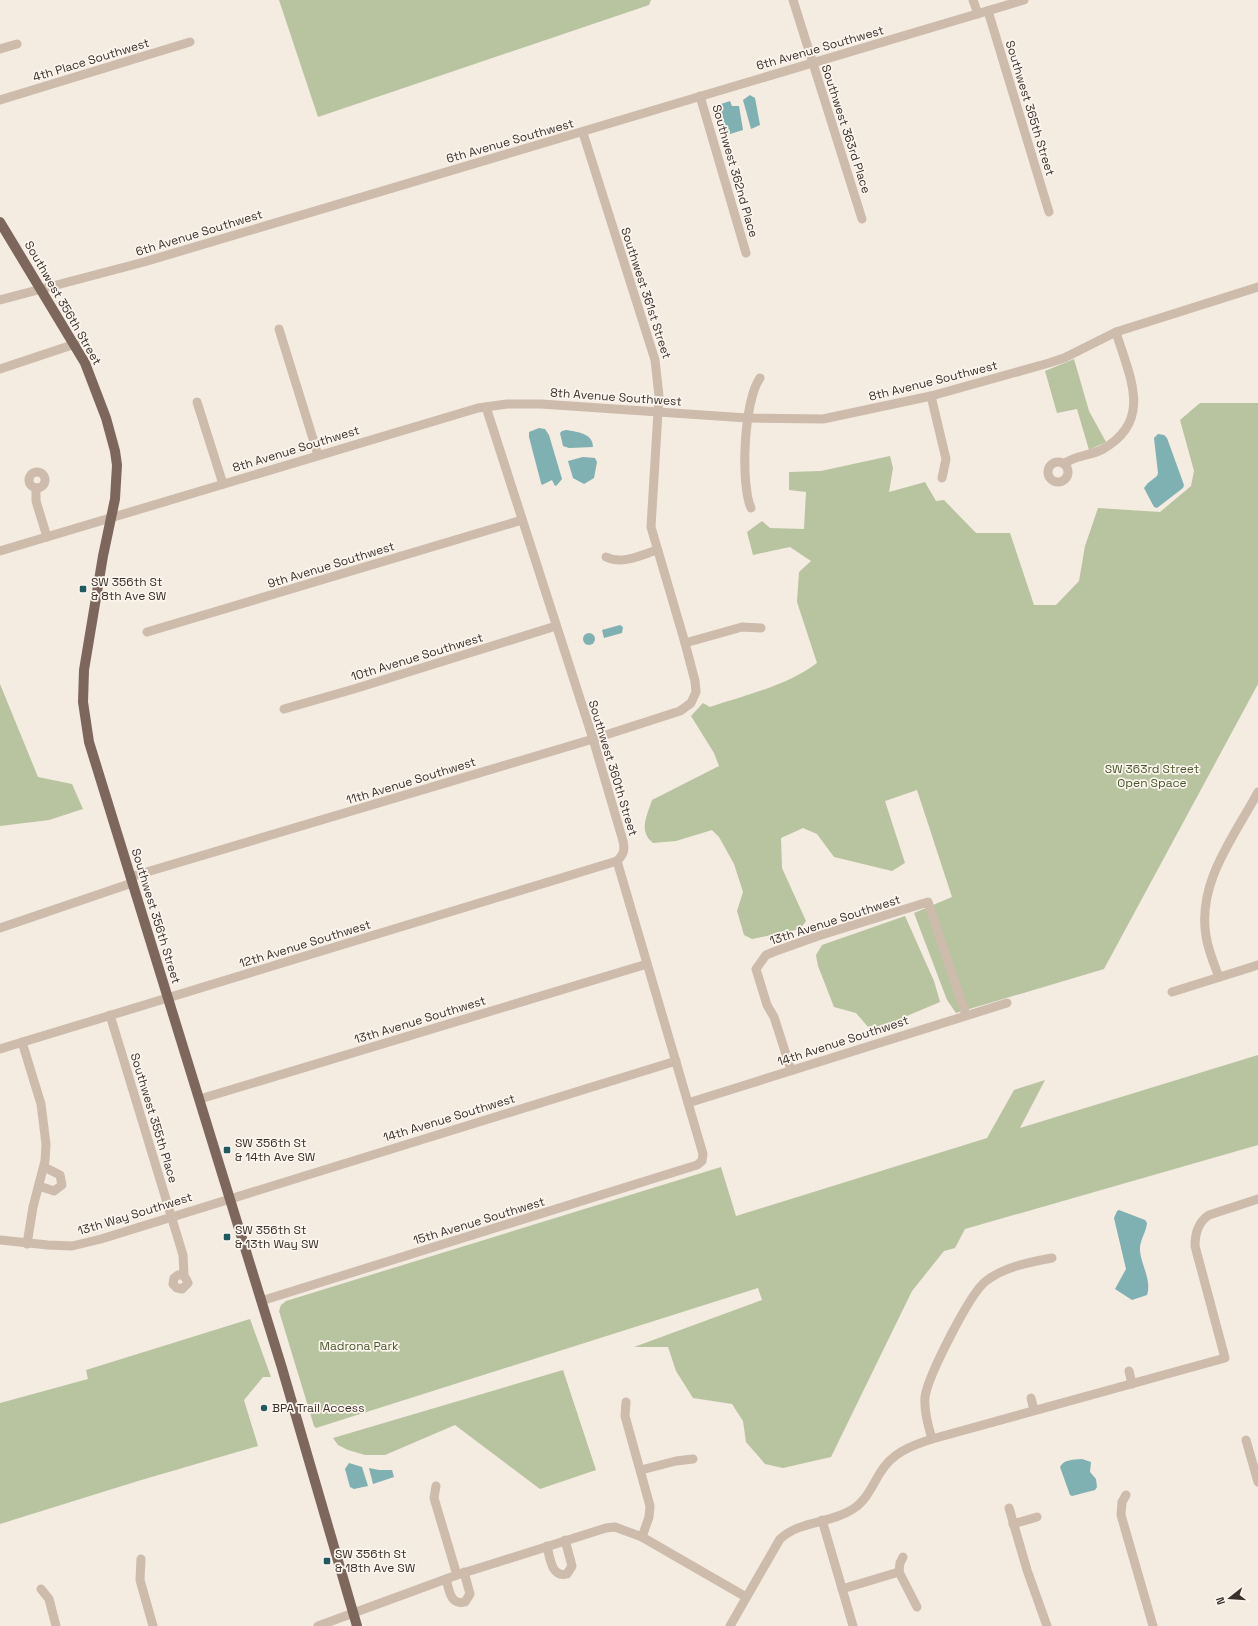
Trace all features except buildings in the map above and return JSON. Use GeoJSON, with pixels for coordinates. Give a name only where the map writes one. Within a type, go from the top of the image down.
{"type":"FeatureCollection","features":[{"type":"Feature","properties":{"kind":"main road","name":"Southwest 356th Street"},"geometry":{"type":"LineString","coordinates":[[0,222],[75,344],[94,384],[115,450],[117,466],[112,518],[103,556],[88,640],[83,687],[83,702],[89,742],[167,999],[200,1099],[357,1626]]}},
{"type":"Feature","properties":{"kind":"street","name":"Southwest 363rd Place"},"geometry":{"type":"LineString","coordinates":[[793,0],[862,219]]}},
{"type":"Feature","properties":{"kind":"street"},"geometry":{"type":"LineString","coordinates":[[973,0],[978,14]]}},
{"type":"Feature","properties":{"kind":"street","name":"6th Avenue Southwest"},"geometry":{"type":"LineString","coordinates":[[0,300],[41,290],[582,133],[700,96],[988,12],[1024,0]]}},
{"type":"Feature","properties":{"kind":"street","name":"Southwest 365th Street"},"geometry":{"type":"LineString","coordinates":[[988,12],[1050,212]]}},
{"type":"Feature","properties":{"kind":"street","name":"4th Place Southwest"},"geometry":{"type":"LineString","coordinates":[[0,100],[190,42]]}},
{"type":"Feature","properties":{"kind":"street"},"geometry":{"type":"LineString","coordinates":[[0,49],[17,44]]}},
{"type":"Feature","properties":{"kind":"street","name":"Southwest 362nd Place"},"geometry":{"type":"LineString","coordinates":[[700,96],[746,253]]}},
{"type":"Feature","properties":{"kind":"street","name":"Southwest 361st Street"},"geometry":{"type":"LineString","coordinates":[[582,133],[655,360],[659,384],[650,516],[651,527],[695,681],[696,692],[694,698]]}},
{"type":"Feature","properties":{"kind":"street","name":"8th Avenue Southwest"},"geometry":{"type":"LineString","coordinates":[[0,551],[318,455],[486,407],[506,404],[541,404],[747,418],[800,420],[828,418],[931,396],[1064,358],[1116,332],[1258,287]]}},
{"type":"Feature","properties":{"kind":"street"},"geometry":{"type":"LineString","coordinates":[[279,329],[318,455]]}},
{"type":"Feature","properties":{"kind":"street"},"geometry":{"type":"LineString","coordinates":[[1064,464],[1068,460],[1090,454],[1110,445],[1120,438],[1131,421],[1134,411],[1133,391],[1116,332]]}},
{"type":"Feature","properties":{"kind":"street"},"geometry":{"type":"LineString","coordinates":[[0,369],[75,344]]}},
{"type":"Feature","properties":{"kind":"street"},"geometry":{"type":"LineString","coordinates":[[751,508],[745,488],[747,418],[754,388],[760,378]]}},
{"type":"Feature","properties":{"kind":"street"},"geometry":{"type":"LineString","coordinates":[[931,396],[946,459],[942,478]]}},
{"type":"Feature","properties":{"kind":"street"},"geometry":{"type":"LineString","coordinates":[[197,402],[223,484]]}},
{"type":"Feature","properties":{"kind":"street","name":"Southwest 360th Street"},"geometry":{"type":"LineString","coordinates":[[486,407],[593,739],[623,840],[625,848],[623,855],[617,862]]}},
{"type":"Feature","properties":{"kind":"street"},"geometry":{"type":"LineString","coordinates":[[36,488],[36,501],[47,537]]}},
{"type":"Feature","properties":{"kind":"street","name":"9th Avenue Southwest"},"geometry":{"type":"LineString","coordinates":[[147,632],[522,520]]}},
{"type":"Feature","properties":{"kind":"street"},"geometry":{"type":"LineString","coordinates":[[606,557],[612,560],[621,560],[657,550]]}},
{"type":"Feature","properties":{"kind":"street","name":"10th Avenue Southwest"},"geometry":{"type":"LineString","coordinates":[[284,709],[354,689],[556,626]]}},
{"type":"Feature","properties":{"kind":"street"},"geometry":{"type":"LineString","coordinates":[[685,644],[742,627],[761,628]]}},
{"type":"Feature","properties":{"kind":"street","name":"11th Avenue Southwest"},"geometry":{"type":"LineString","coordinates":[[0,928],[131,880],[680,711],[686,708],[694,698]]}},
{"type":"Feature","properties":{"kind":"street"},"geometry":{"type":"LineString","coordinates":[[1218,977],[1206,938],[1204,915],[1208,891],[1216,867],[1256,802],[1258,792]]}},
{"type":"Feature","properties":{"kind":"street"},"geometry":{"type":"LineString","coordinates":[[617,862],[688,1103]]}},
{"type":"Feature","properties":{"kind":"street","name":"12th Avenue Southwest"},"geometry":{"type":"LineString","coordinates":[[0,1049],[617,862]]}},
{"type":"Feature","properties":{"kind":"street","name":"13th Avenue Southwest"},"geometry":{"type":"LineString","coordinates":[[790,1070],[774,1017],[767,1005],[756,969],[766,955],[818,936],[928,902],[966,1015]]}},
{"type":"Feature","properties":{"kind":"street","name":"13th Avenue Southwest"},"geometry":{"type":"LineString","coordinates":[[200,1099],[647,964]]}},
{"type":"Feature","properties":{"kind":"street"},"geometry":{"type":"LineString","coordinates":[[1172,992],[1258,965]]}},
{"type":"Feature","properties":{"kind":"street","name":"14th Avenue Southwest"},"geometry":{"type":"LineString","coordinates":[[688,1103],[1007,1003]]}},
{"type":"Feature","properties":{"kind":"street","name":"Southwest 355th Place"},"geometry":{"type":"LineString","coordinates":[[110,1015],[183,1255],[184,1275]]}},
{"type":"Feature","properties":{"kind":"street"},"geometry":{"type":"LineString","coordinates":[[22,1042],[44,1118],[46,1144],[44,1167],[33,1207],[26,1244]]}},
{"type":"Feature","properties":{"kind":"street","name":"14th Avenue Southwest"},"geometry":{"type":"LineString","coordinates":[[229,1198],[676,1061]]}},
{"type":"Feature","properties":{"kind":"street","name":"15th Avenue Southwest"},"geometry":{"type":"LineString","coordinates":[[261,1301],[697,1165],[702,1161],[703,1154],[688,1103]]}},
{"type":"Feature","properties":{"kind":"street"},"geometry":{"type":"LineString","coordinates":[[39,1186],[54,1191],[62,1184],[60,1175],[44,1167]]}},
{"type":"Feature","properties":{"kind":"street","name":"13th Way Southwest"},"geometry":{"type":"LineString","coordinates":[[0,1240],[26,1244],[72,1246],[101,1239],[229,1198]]}},
{"type":"Feature","properties":{"kind":"street"},"geometry":{"type":"LineString","coordinates":[[730,1626],[780,1539],[792,1530],[852,1510],[862,1500],[880,1473],[894,1456],[912,1446],[1034,1410],[1225,1358],[1194,1246],[1196,1231],[1204,1218],[1209,1215],[1258,1198]]}},
{"type":"Feature","properties":{"kind":"street"},"geometry":{"type":"LineString","coordinates":[[932,1439],[925,1410],[928,1386],[949,1339],[978,1290],[987,1280],[1004,1271],[1033,1261],[1052,1258]]}},
{"type":"Feature","properties":{"kind":"street"},"geometry":{"type":"LineString","coordinates":[[1128,1371],[1132,1384]]}},
{"type":"Feature","properties":{"kind":"street"},"geometry":{"type":"LineString","coordinates":[[1031,1398],[1034,1410]]}},
{"type":"Feature","properties":{"kind":"street"},"geometry":{"type":"LineString","coordinates":[[626,1402],[625,1416],[650,1506],[649,1517],[642,1537]]}},
{"type":"Feature","properties":{"kind":"street"},"geometry":{"type":"LineString","coordinates":[[1246,1440],[1258,1482]]}},
{"type":"Feature","properties":{"kind":"street"},"geometry":{"type":"LineString","coordinates":[[641,1470],[676,1461],[693,1459]]}},
{"type":"Feature","properties":{"kind":"street"},"geometry":{"type":"LineString","coordinates":[[436,1486],[434,1498],[460,1573],[470,1594],[465,1602],[458,1603],[452,1599],[446,1579]]}},
{"type":"Feature","properties":{"kind":"street"},"geometry":{"type":"LineString","coordinates":[[1126,1495],[1121,1508],[1121,1515],[1153,1626]]}},
{"type":"Feature","properties":{"kind":"street"},"geometry":{"type":"LineString","coordinates":[[1009,1508],[1047,1626]]}},
{"type":"Feature","properties":{"kind":"street"},"geometry":{"type":"LineString","coordinates":[[1013,1524],[1037,1517]]}},
{"type":"Feature","properties":{"kind":"street"},"geometry":{"type":"LineString","coordinates":[[822,1520],[853,1626]]}},
{"type":"Feature","properties":{"kind":"street"},"geometry":{"type":"LineString","coordinates":[[318,1626],[460,1573],[565,1540],[606,1528],[615,1527],[642,1537],[746,1597]]}},
{"type":"Feature","properties":{"kind":"street"},"geometry":{"type":"LineString","coordinates":[[546,1546],[555,1571],[560,1575],[567,1574],[572,1566],[565,1540]]}},
{"type":"Feature","properties":{"kind":"street"},"geometry":{"type":"LineString","coordinates":[[903,1557],[900,1563],[899,1572],[917,1607]]}},
{"type":"Feature","properties":{"kind":"street"},"geometry":{"type":"LineString","coordinates":[[141,1559],[140,1580],[153,1626]]}},
{"type":"Feature","properties":{"kind":"street"},"geometry":{"type":"LineString","coordinates":[[842,1589],[899,1572]]}},
{"type":"Feature","properties":{"kind":"street"},"geometry":{"type":"LineString","coordinates":[[41,1589],[49,1599],[56,1626]]}},
{"type":"Feature","properties":{"kind":"green space"},"geometry":{"type":"Polygon","coordinates":[[[279,0],[651,0],[649,5],[318,117],[279,0]]]}},
{"type":"Feature","properties":{"kind":"green space"},"geometry":{"type":"Polygon","coordinates":[[[1074,359],[1089,411],[1106,442],[1089,450],[1077,409],[1057,413],[1045,371],[1074,359]]]}},
{"type":"Feature","properties":{"kind":"green space","name":"SW 363rd Street Open Space"},"geometry":{"type":"Polygon","coordinates":[[[1200,403],[1258,403],[1258,684],[1104,969],[956,1013],[947,1000],[914,913],[952,897],[917,790],[885,801],[905,863],[892,871],[834,857],[817,834],[803,828],[781,838],[782,868],[806,921],[800,929],[752,939],[744,935],[737,911],[743,892],[734,864],[719,837],[712,830],[676,841],[653,843],[648,838],[645,823],[652,800],[719,766],[714,753],[691,716],[703,703],[710,707],[765,689],[792,678],[817,663],[797,602],[799,572],[811,561],[790,547],[753,555],[747,532],[762,521],[770,528],[804,529],[806,492],[789,490],[789,472],[821,471],[890,456],[893,468],[889,492],[925,482],[936,501],[944,500],[976,533],[1010,533],[1034,605],[1056,605],[1079,581],[1085,546],[1098,508],[1160,512],[1191,486],[1194,471],[1180,420],[1200,403]]]}},
{"type":"Feature","properties":{"kind":"green space"},"geometry":{"type":"Polygon","coordinates":[[[0,684],[38,777],[72,784],[83,809],[49,820],[0,826],[0,684]]]}},
{"type":"Feature","properties":{"kind":"green space"},"geometry":{"type":"Polygon","coordinates":[[[905,916],[934,981],[940,1002],[876,1029],[869,1028],[856,1013],[834,1007],[818,966],[816,955],[822,945],[905,916]]]}},
{"type":"Feature","properties":{"kind":"green space","name":"Madrona Park"},"geometry":{"type":"Polygon","coordinates":[[[1258,1055],[1258,1145],[965,1229],[955,1248],[944,1251],[912,1291],[831,1457],[783,1468],[765,1464],[746,1442],[743,1421],[732,1404],[693,1398],[676,1371],[668,1347],[634,1347],[762,1300],[758,1288],[316,1428],[314,1426],[279,1311],[281,1305],[286,1301],[721,1167],[736,1216],[987,1138],[1014,1090],[1045,1080],[1020,1128],[1258,1055]]]}},
{"type":"Feature","properties":{"kind":"green space"},"geometry":{"type":"Polygon","coordinates":[[[250,1319],[271,1377],[263,1377],[244,1400],[258,1446],[138,1481],[0,1524],[0,1403],[88,1379],[86,1370],[250,1319]]]}},
{"type":"Feature","properties":{"kind":"green space"},"geometry":{"type":"Polygon","coordinates":[[[563,1370],[596,1470],[540,1489],[455,1425],[385,1455],[365,1455],[348,1450],[338,1445],[333,1438],[563,1370]]]}},
{"type":"Feature","properties":{"kind":"water"},"geometry":{"type":"Polygon","coordinates":[[[750,95],[755,98],[760,125],[751,129],[743,100],[750,95]]]}},
{"type":"Feature","properties":{"kind":"water"},"geometry":{"type":"Polygon","coordinates":[[[730,101],[732,106],[739,106],[743,130],[730,134],[727,132],[718,109],[721,104],[730,101]]]}},
{"type":"Feature","properties":{"kind":"water"},"geometry":{"type":"Polygon","coordinates":[[[539,428],[545,429],[549,435],[562,479],[555,486],[552,480],[542,485],[541,483],[529,437],[529,432],[539,428]]]}},
{"type":"Feature","properties":{"kind":"water"},"geometry":{"type":"Polygon","coordinates":[[[566,430],[584,434],[590,439],[593,447],[569,448],[563,446],[560,433],[566,430]]]}},
{"type":"Feature","properties":{"kind":"water"},"geometry":{"type":"Polygon","coordinates":[[[1158,434],[1164,435],[1167,438],[1184,485],[1183,488],[1157,508],[1154,507],[1144,488],[1157,476],[1158,473],[1154,438],[1158,434]]]}},
{"type":"Feature","properties":{"kind":"water"},"geometry":{"type":"Polygon","coordinates":[[[583,457],[595,458],[597,462],[594,478],[584,484],[573,478],[568,461],[583,457]]]}},
{"type":"Feature","properties":{"kind":"water"},"geometry":{"type":"Polygon","coordinates":[[[620,625],[623,627],[622,633],[604,638],[602,630],[620,625]]]}},
{"type":"Feature","properties":{"kind":"water"},"geometry":{"type":"Polygon","coordinates":[[[587,633],[591,633],[595,639],[591,645],[587,645],[583,641],[583,637],[587,633]]]}},
{"type":"Feature","properties":{"kind":"water"},"geometry":{"type":"Polygon","coordinates":[[[1119,1210],[1145,1220],[1147,1223],[1140,1251],[1147,1278],[1148,1290],[1147,1295],[1132,1300],[1115,1289],[1126,1269],[1114,1218],[1119,1210]]]}},
{"type":"Feature","properties":{"kind":"water"},"geometry":{"type":"Polygon","coordinates":[[[1082,1459],[1091,1462],[1090,1472],[1096,1479],[1097,1487],[1095,1490],[1072,1496],[1070,1495],[1060,1467],[1066,1461],[1082,1459]]]}},
{"type":"Feature","properties":{"kind":"water"},"geometry":{"type":"Polygon","coordinates":[[[349,1463],[362,1467],[368,1486],[354,1489],[350,1487],[345,1469],[349,1463]]]}},
{"type":"Feature","properties":{"kind":"water"},"geometry":{"type":"Polygon","coordinates":[[[369,1468],[392,1470],[394,1477],[373,1484],[369,1468]]]}},
{"type":"Feature","properties":{"kind":"place","name":"SW 356th St & 8th Ave SW"},"geometry":{"type":"Point","coordinates":[83,589]}},
{"type":"Feature","properties":{"kind":"place","name":"SW 356th St & 14th Ave SW"},"geometry":{"type":"Point","coordinates":[227,1150]}},
{"type":"Feature","properties":{"kind":"place","name":"SW 356th St & 13th Way SW"},"geometry":{"type":"Point","coordinates":[227,1237]}},
{"type":"Feature","properties":{"kind":"place","name":"BPA Trail Access"},"geometry":{"type":"Point","coordinates":[264,1408]}},
{"type":"Feature","properties":{"kind":"place","name":"SW 356th St & 18th Ave SW"},"geometry":{"type":"Point","coordinates":[327,1561]}}]}
